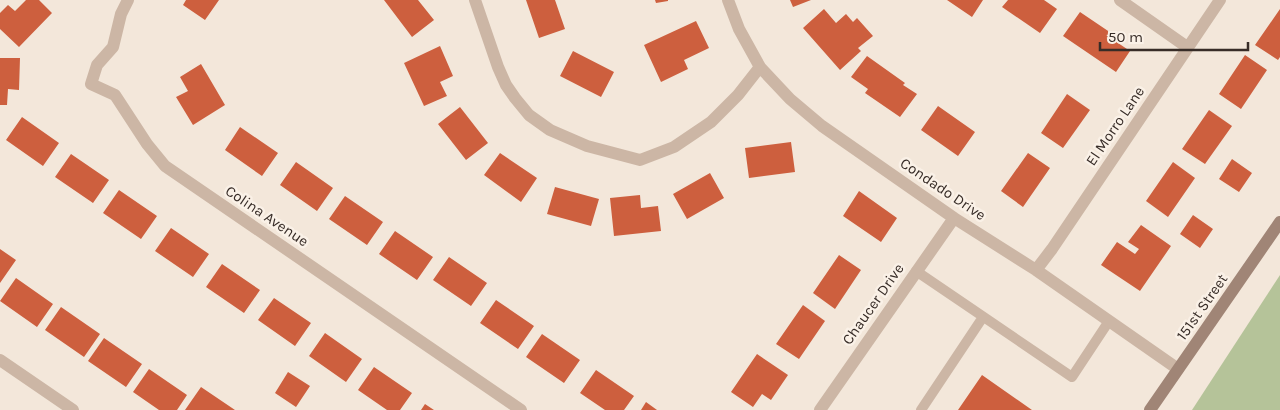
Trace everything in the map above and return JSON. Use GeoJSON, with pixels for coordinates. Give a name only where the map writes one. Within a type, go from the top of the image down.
{"type":"FeatureCollection","features":[{"type":"Feature","properties":{"kind":"street","name":"Colina Avenue"},"geometry":{"type":"LineString","coordinates":[[128,0],[121,14],[113,48],[97,65],[91,84],[115,95],[147,144],[165,166],[521,410]]}},
{"type":"Feature","properties":{"kind":"street"},"geometry":{"type":"LineString","coordinates":[[475,0],[506,85],[529,115],[550,130],[587,146],[640,160],[674,147],[711,122],[738,95],[760,67]]}},
{"type":"Feature","properties":{"kind":"street","name":"Condado Drive"},"geometry":{"type":"LineString","coordinates":[[728,0],[739,29],[760,67],[790,99],[822,126],[954,218],[1036,270],[1178,369]]}},
{"type":"Feature","properties":{"kind":"street"},"geometry":{"type":"LineString","coordinates":[[1120,0],[1188,47]]}},
{"type":"Feature","properties":{"kind":"street","name":"El Morro Lane"},"geometry":{"type":"LineString","coordinates":[[1036,270],[1058,241],[1220,0]]}},
{"type":"Feature","properties":{"kind":"street","name":"Chaucer Drive"},"geometry":{"type":"LineString","coordinates":[[820,410],[954,218]]}},
{"type":"Feature","properties":{"kind":"street","name":"151st Street"},"geometry":{"type":"LineString","coordinates":[[1150,410],[1280,222]]}},
{"type":"Feature","properties":{"kind":"street"},"geometry":{"type":"LineString","coordinates":[[0,360],[73,410]]}},
{"type":"Feature","properties":{"kind":"lane"},"geometry":{"type":"LineString","coordinates":[[916,271],[1072,377],[1109,321]]}},
{"type":"Feature","properties":{"kind":"lane"},"geometry":{"type":"LineString","coordinates":[[921,410],[983,317]]}},
{"type":"Feature","properties":{"kind":"green space"},"geometry":{"type":"Polygon","coordinates":[[[1280,275],[1280,410],[1192,410],[1280,275]]]}},
{"type":"Feature","properties":{"kind":"building"},"geometry":{"type":"Polygon","coordinates":[[[26,0],[39,0],[52,13],[19,47],[0,29],[0,13],[8,5],[15,11],[26,0]]]}},
{"type":"Feature","properties":{"kind":"building"},"geometry":{"type":"Polygon","coordinates":[[[186,0],[219,0],[205,20],[183,5],[186,0]]]}},
{"type":"Feature","properties":{"kind":"building"},"geometry":{"type":"Polygon","coordinates":[[[384,0],[418,0],[434,20],[412,37],[384,0]]]}},
{"type":"Feature","properties":{"kind":"building"},"geometry":{"type":"Polygon","coordinates":[[[526,0],[555,0],[565,29],[539,38],[526,0]]]}},
{"type":"Feature","properties":{"kind":"building"},"geometry":{"type":"Polygon","coordinates":[[[655,0],[668,0],[668,1],[656,3],[655,0]]]}},
{"type":"Feature","properties":{"kind":"building"},"geometry":{"type":"Polygon","coordinates":[[[790,0],[811,0],[793,7],[790,0]]]}},
{"type":"Feature","properties":{"kind":"building"},"geometry":{"type":"Polygon","coordinates":[[[947,0],[983,0],[972,17],[947,0]]]}},
{"type":"Feature","properties":{"kind":"building"},"geometry":{"type":"Polygon","coordinates":[[[1008,0],[1044,0],[1057,9],[1040,33],[1002,7],[1008,0]]]}},
{"type":"Feature","properties":{"kind":"building"},"geometry":{"type":"Polygon","coordinates":[[[824,9],[836,23],[846,14],[853,22],[857,18],[873,36],[858,48],[861,51],[840,70],[803,28],[824,9]]]}},
{"type":"Feature","properties":{"kind":"building"},"geometry":{"type":"Polygon","coordinates":[[[1280,9],[1280,57],[1278,60],[1255,45],[1280,9]]]}},
{"type":"Feature","properties":{"kind":"building"},"geometry":{"type":"Polygon","coordinates":[[[1080,12],[1117,37],[1115,41],[1130,51],[1116,72],[1063,36],[1080,12]]]}},
{"type":"Feature","properties":{"kind":"building"},"geometry":{"type":"Polygon","coordinates":[[[696,21],[709,48],[684,60],[688,69],[661,82],[644,45],[696,21]]]}},
{"type":"Feature","properties":{"kind":"building"},"geometry":{"type":"Polygon","coordinates":[[[440,46],[453,76],[440,82],[447,96],[424,106],[404,63],[440,46]]]}},
{"type":"Feature","properties":{"kind":"building"},"geometry":{"type":"Polygon","coordinates":[[[573,51],[614,72],[601,97],[560,76],[573,51]]]}},
{"type":"Feature","properties":{"kind":"building"},"geometry":{"type":"Polygon","coordinates":[[[1245,55],[1267,70],[1241,109],[1219,94],[1245,55]]]}},
{"type":"Feature","properties":{"kind":"building"},"geometry":{"type":"Polygon","coordinates":[[[867,56],[917,94],[900,117],[865,93],[868,89],[851,77],[867,56]]]}},
{"type":"Feature","properties":{"kind":"building"},"geometry":{"type":"Polygon","coordinates":[[[0,58],[20,58],[19,90],[8,89],[7,105],[0,105],[0,58]]]}},
{"type":"Feature","properties":{"kind":"building"},"geometry":{"type":"Polygon","coordinates":[[[201,64],[225,105],[193,125],[176,97],[188,91],[180,77],[201,64]]]}},
{"type":"Feature","properties":{"kind":"building"},"geometry":{"type":"Polygon","coordinates":[[[1067,94],[1090,110],[1063,148],[1041,133],[1067,94]]]}},
{"type":"Feature","properties":{"kind":"building"},"geometry":{"type":"Polygon","coordinates":[[[938,106],[975,132],[958,156],[921,130],[938,106]]]}},
{"type":"Feature","properties":{"kind":"building"},"geometry":{"type":"Polygon","coordinates":[[[460,107],[488,143],[466,160],[438,124],[460,107]]]}},
{"type":"Feature","properties":{"kind":"building"},"geometry":{"type":"Polygon","coordinates":[[[1209,110],[1232,126],[1205,164],[1182,149],[1209,110]]]}},
{"type":"Feature","properties":{"kind":"building"},"geometry":{"type":"Polygon","coordinates":[[[22,117],[59,143],[43,166],[6,140],[22,117]]]}},
{"type":"Feature","properties":{"kind":"building"},"geometry":{"type":"Polygon","coordinates":[[[240,127],[278,153],[262,176],[225,150],[240,127]]]}},
{"type":"Feature","properties":{"kind":"building"},"geometry":{"type":"Polygon","coordinates":[[[791,142],[795,172],[749,178],[745,148],[791,142]]]}},
{"type":"Feature","properties":{"kind":"building"},"geometry":{"type":"Polygon","coordinates":[[[500,153],[537,178],[521,202],[484,175],[500,153]]]}},
{"type":"Feature","properties":{"kind":"building"},"geometry":{"type":"Polygon","coordinates":[[[1028,153],[1050,168],[1023,207],[1001,191],[1028,153]]]}},
{"type":"Feature","properties":{"kind":"building"},"geometry":{"type":"Polygon","coordinates":[[[71,154],[109,180],[93,203],[55,177],[71,154]]]}},
{"type":"Feature","properties":{"kind":"building"},"geometry":{"type":"Polygon","coordinates":[[[1232,159],[1252,173],[1239,192],[1219,179],[1232,159]]]}},
{"type":"Feature","properties":{"kind":"building"},"geometry":{"type":"Polygon","coordinates":[[[296,162],[333,188],[317,211],[280,185],[296,162]]]}},
{"type":"Feature","properties":{"kind":"building"},"geometry":{"type":"Polygon","coordinates":[[[1173,162],[1195,178],[1168,217],[1146,201],[1173,162]]]}},
{"type":"Feature","properties":{"kind":"building"},"geometry":{"type":"Polygon","coordinates":[[[710,173],[724,198],[687,219],[673,194],[710,173]]]}},
{"type":"Feature","properties":{"kind":"building"},"geometry":{"type":"Polygon","coordinates":[[[555,187],[599,199],[591,226],[547,214],[555,187]]]}},
{"type":"Feature","properties":{"kind":"building"},"geometry":{"type":"Polygon","coordinates":[[[119,190],[157,216],[141,239],[103,213],[119,190]]]}},
{"type":"Feature","properties":{"kind":"building"},"geometry":{"type":"Polygon","coordinates":[[[859,191],[897,218],[881,242],[843,216],[859,191]]]}},
{"type":"Feature","properties":{"kind":"building"},"geometry":{"type":"Polygon","coordinates":[[[640,195],[641,208],[658,206],[661,231],[614,236],[610,198],[640,195]]]}},
{"type":"Feature","properties":{"kind":"building"},"geometry":{"type":"Polygon","coordinates":[[[345,196],[383,222],[367,245],[329,219],[345,196]]]}},
{"type":"Feature","properties":{"kind":"building"},"geometry":{"type":"Polygon","coordinates":[[[1193,215],[1213,229],[1200,248],[1180,234],[1193,215]]]}},
{"type":"Feature","properties":{"kind":"building"},"geometry":{"type":"Polygon","coordinates":[[[1141,225],[1171,246],[1140,291],[1101,265],[1117,242],[1135,254],[1139,249],[1128,242],[1141,225]]]}},
{"type":"Feature","properties":{"kind":"building"},"geometry":{"type":"Polygon","coordinates":[[[171,228],[209,254],[193,277],[155,251],[171,228]]]}},
{"type":"Feature","properties":{"kind":"building"},"geometry":{"type":"Polygon","coordinates":[[[395,231],[433,257],[417,280],[379,254],[395,231]]]}},
{"type":"Feature","properties":{"kind":"building"},"geometry":{"type":"Polygon","coordinates":[[[0,249],[16,260],[0,283],[0,249]]]}},
{"type":"Feature","properties":{"kind":"building"},"geometry":{"type":"Polygon","coordinates":[[[839,255],[861,270],[835,309],[813,293],[839,255]]]}},
{"type":"Feature","properties":{"kind":"building"},"geometry":{"type":"Polygon","coordinates":[[[449,257],[487,283],[471,306],[433,280],[449,257]]]}},
{"type":"Feature","properties":{"kind":"building"},"geometry":{"type":"Polygon","coordinates":[[[222,264],[260,290],[244,313],[206,287],[222,264]]]}},
{"type":"Feature","properties":{"kind":"building"},"geometry":{"type":"Polygon","coordinates":[[[16,278],[53,304],[37,327],[0,301],[16,278]]]}},
{"type":"Feature","properties":{"kind":"building"},"geometry":{"type":"Polygon","coordinates":[[[274,298],[311,323],[295,346],[258,320],[274,298]]]}},
{"type":"Feature","properties":{"kind":"building"},"geometry":{"type":"Polygon","coordinates":[[[496,300],[534,326],[518,349],[480,323],[496,300]]]}},
{"type":"Feature","properties":{"kind":"building"},"geometry":{"type":"Polygon","coordinates":[[[803,305],[825,321],[799,359],[776,344],[803,305]]]}},
{"type":"Feature","properties":{"kind":"building"},"geometry":{"type":"Polygon","coordinates":[[[61,307],[100,334],[84,357],[45,330],[61,307]]]}},
{"type":"Feature","properties":{"kind":"building"},"geometry":{"type":"Polygon","coordinates":[[[325,333],[362,359],[346,382],[309,356],[325,333]]]}},
{"type":"Feature","properties":{"kind":"building"},"geometry":{"type":"Polygon","coordinates":[[[542,334],[580,360],[564,383],[526,357],[542,334]]]}},
{"type":"Feature","properties":{"kind":"building"},"geometry":{"type":"Polygon","coordinates":[[[104,338],[142,364],[126,387],[88,361],[104,338]]]}},
{"type":"Feature","properties":{"kind":"building"},"geometry":{"type":"Polygon","coordinates":[[[757,354],[788,375],[771,400],[762,394],[753,407],[731,392],[757,354]]]}},
{"type":"Feature","properties":{"kind":"building"},"geometry":{"type":"Polygon","coordinates":[[[374,367],[412,393],[400,410],[387,410],[358,390],[374,367]]]}},
{"type":"Feature","properties":{"kind":"building"},"geometry":{"type":"Polygon","coordinates":[[[149,369],[187,395],[177,410],[159,410],[133,392],[149,369]]]}},
{"type":"Feature","properties":{"kind":"building"},"geometry":{"type":"Polygon","coordinates":[[[596,370],[634,396],[624,410],[605,410],[580,393],[596,370]]]}},
{"type":"Feature","properties":{"kind":"building"},"geometry":{"type":"Polygon","coordinates":[[[288,372],[310,386],[296,407],[275,393],[288,372]]]}},
{"type":"Feature","properties":{"kind":"building"},"geometry":{"type":"Polygon","coordinates":[[[982,375],[1032,410],[958,410],[982,375]]]}},
{"type":"Feature","properties":{"kind":"building"},"geometry":{"type":"Polygon","coordinates":[[[201,387],[235,410],[185,410],[201,387]]]}},
{"type":"Feature","properties":{"kind":"building"},"geometry":{"type":"Polygon","coordinates":[[[646,402],[657,410],[641,410],[646,402]]]}},
{"type":"Feature","properties":{"kind":"building"},"geometry":{"type":"Polygon","coordinates":[[[425,404],[434,410],[421,410],[425,404]]]}}]}
